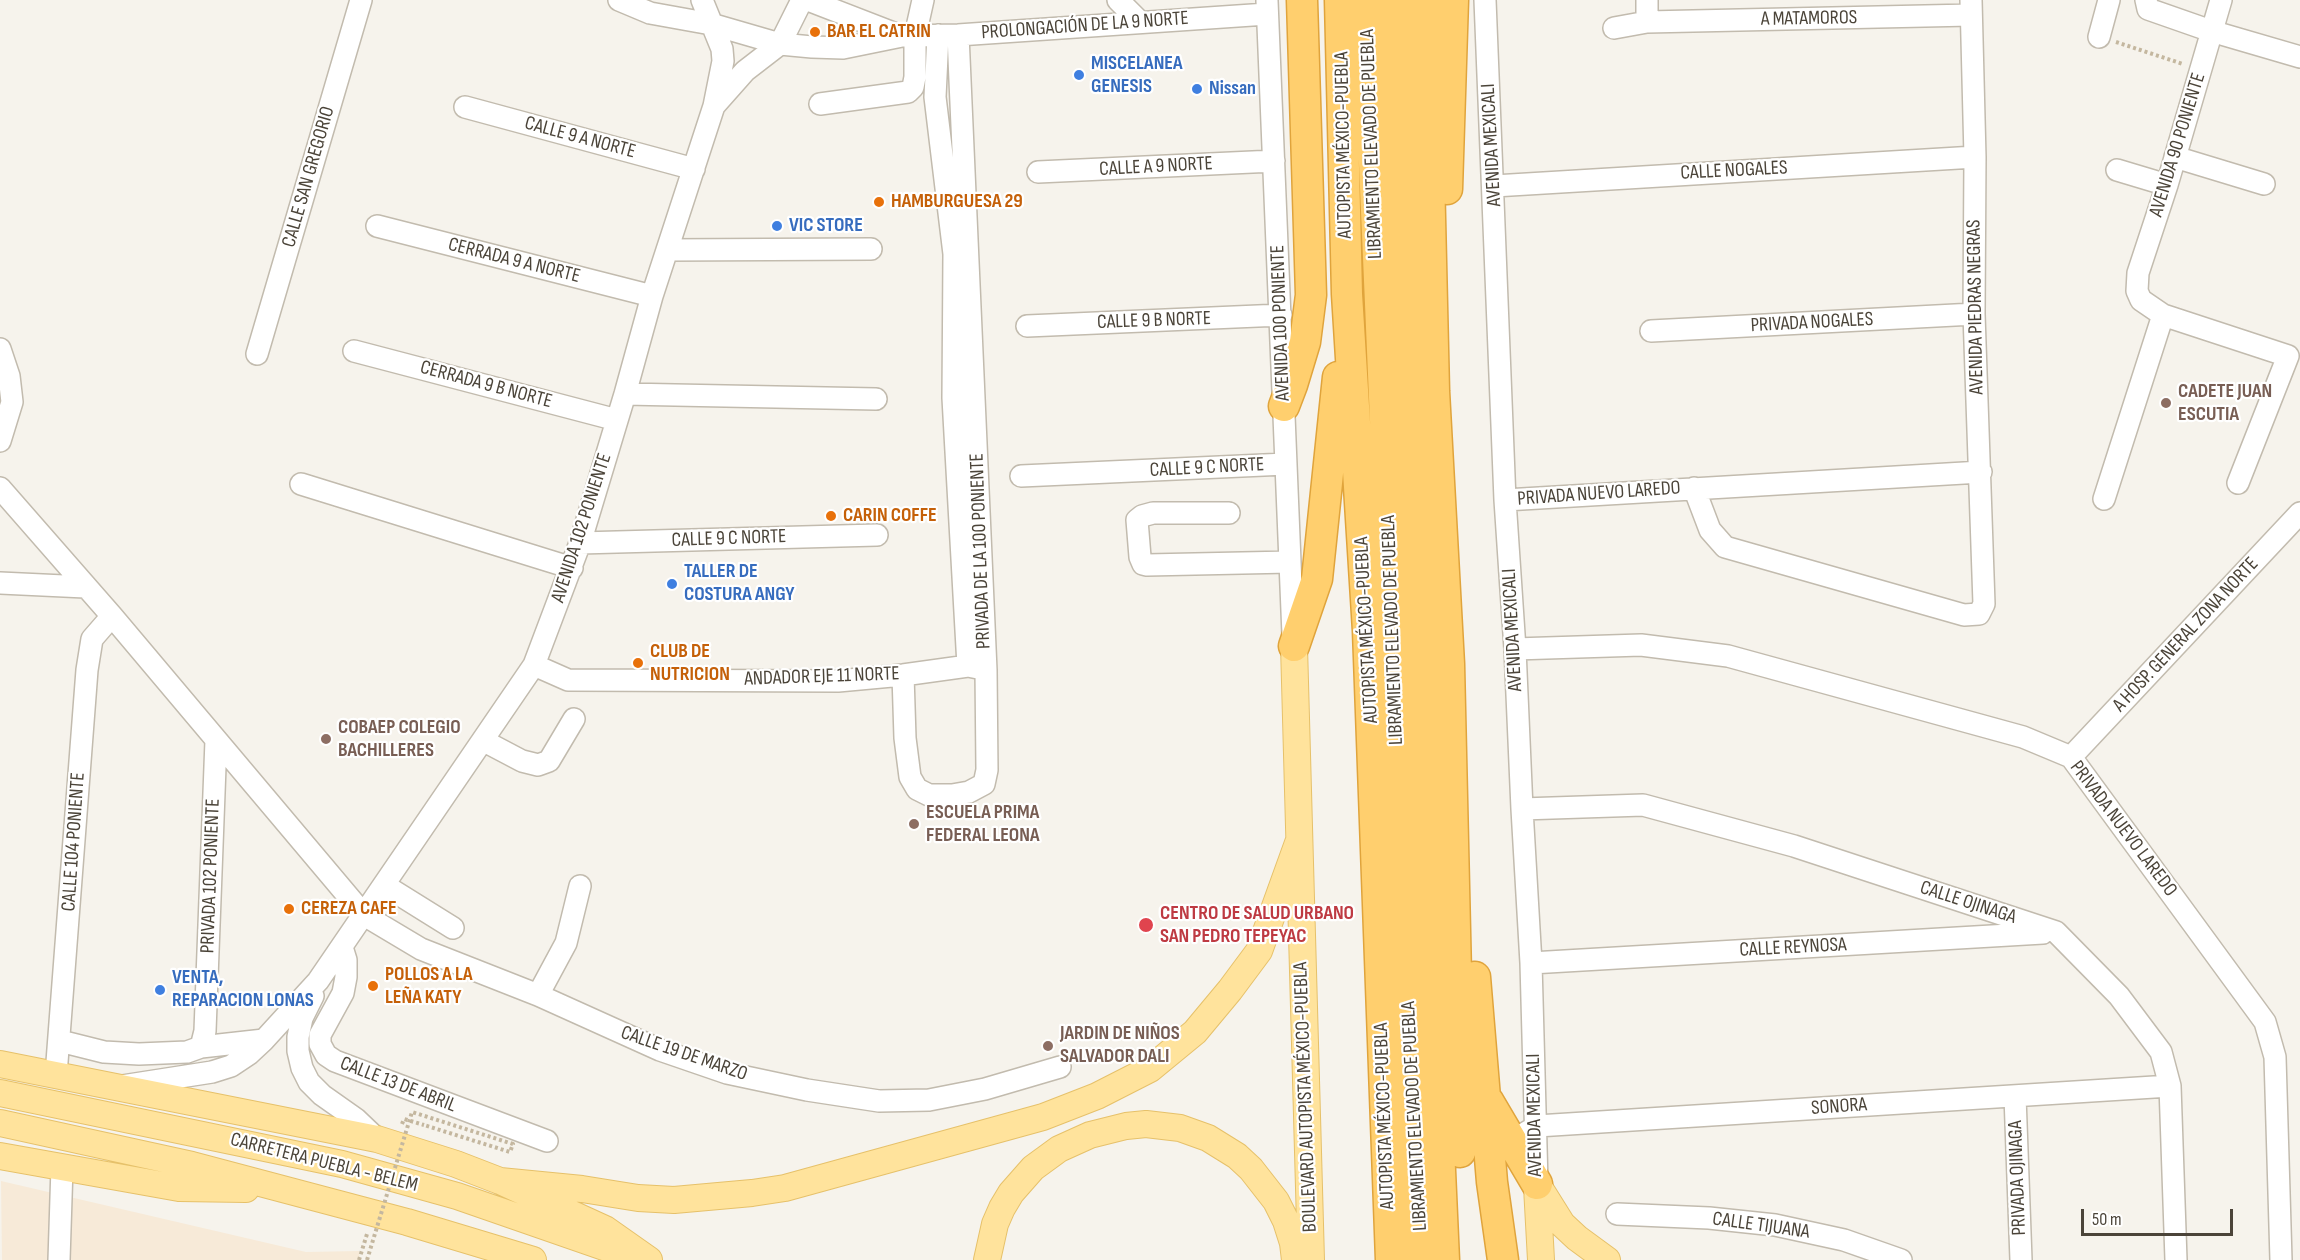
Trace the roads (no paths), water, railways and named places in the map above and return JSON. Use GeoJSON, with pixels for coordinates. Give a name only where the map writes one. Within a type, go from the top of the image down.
{"type":"FeatureCollection","features":[{"type":"Feature","properties":{"kind":"highway"},"geometry":{"type":"LineString","coordinates":[[1284,406],[1293,385],[1305,342],[1311,295],[1302,0]]}},
{"type":"Feature","properties":{"kind":"highway","name":"AUTOPISTA MÉXICO-PUEBLA"},"geometry":{"type":"LineString","coordinates":[[1340,0],[1347,294],[1368,630],[1391,1260]]}},
{"type":"Feature","properties":{"kind":"highway","name":"LIBRAMIENTO ELEVADO DE PUEBLA"},"geometry":{"type":"LineString","coordinates":[[1367,0],[1421,1260]]}},
{"type":"Feature","properties":{"kind":"highway","name":"LIBRAMIENTO ELEVADO DE PUEBLA"},"geometry":{"type":"LineString","coordinates":[[1395,0],[1426,856],[1444,1260]]}},
{"type":"Feature","properties":{"kind":"highway"},"geometry":{"type":"LineString","coordinates":[[1425,0],[1434,391],[1449,664],[1462,1260]]}},
{"type":"Feature","properties":{"kind":"highway"},"geometry":{"type":"LineString","coordinates":[[1443,538],[1446,464],[1444,358],[1453,0]]}},
{"type":"Feature","properties":{"kind":"highway"},"geometry":{"type":"LineString","coordinates":[[1294,646],[1317,579],[1347,294]]}},
{"type":"Feature","properties":{"kind":"highway"},"geometry":{"type":"LineString","coordinates":[[1449,664],[1458,701],[1484,1094],[1492,1182],[1503,1260]]}},
{"type":"Feature","properties":{"kind":"highway"},"geometry":{"type":"LineString","coordinates":[[1484,1094],[1524,1133],[1537,1184]]}},
{"type":"Feature","properties":{"kind":"main road","name":"BOULEVARD AUTOPISTA MÉXICO-PUEBLA"},"geometry":{"type":"LineString","coordinates":[[1294,646],[1311,1260]]}},
{"type":"Feature","properties":{"kind":"main road"},"geometry":{"type":"LineString","coordinates":[[500,1180],[638,1198],[674,1200],[752,1193],[785,1188],[1043,1117],[1097,1096],[1150,1069],[1195,1032],[1230,990],[1259,951],[1298,843]]}},
{"type":"Feature","properties":{"kind":"main road"},"geometry":{"type":"LineString","coordinates":[[0,1064],[377,1139],[500,1180],[605,1229],[649,1260]]}},
{"type":"Feature","properties":{"kind":"main road","name":"CARRETERA PUEBLA - BELEM"},"geometry":{"type":"LineString","coordinates":[[0,1093],[342,1164],[457,1196],[641,1260]]}},
{"type":"Feature","properties":{"kind":"main road","name":"CARRETERA PUEBLA - BELEM"},"geometry":{"type":"LineString","coordinates":[[0,1123],[192,1165],[407,1222],[533,1260]]}},
{"type":"Feature","properties":{"kind":"main road"},"geometry":{"type":"LineString","coordinates":[[987,1260],[995,1224],[1002,1208],[1011,1192],[1033,1168],[1059,1149],[1090,1135],[1126,1126],[1146,1124],[1180,1128],[1208,1138],[1237,1156],[1251,1169],[1276,1201],[1293,1242],[1295,1260]]}},
{"type":"Feature","properties":{"kind":"main road"},"geometry":{"type":"LineString","coordinates":[[0,1156],[179,1188],[281,1189]]}},
{"type":"Feature","properties":{"kind":"main road"},"geometry":{"type":"LineString","coordinates":[[1537,1184],[1562,1224],[1607,1260]]}},
{"type":"Feature","properties":{"kind":"main road","name":"AVENIDA MEXICALI"},"geometry":{"type":"LineString","coordinates":[[1537,1184],[1541,1260]]}},
{"type":"Feature","properties":{"kind":"street","name":"CALLE SAN GREGORIO"},"geometry":{"type":"LineString","coordinates":[[257,354],[361,0]]}},
{"type":"Feature","properties":{"kind":"street"},"geometry":{"type":"LineString","coordinates":[[620,0],[650,14],[711,24]]}},
{"type":"Feature","properties":{"kind":"street","name":"AVENIDA 102 PONIENTE"},"geometry":{"type":"LineString","coordinates":[[113,1087],[212,1072],[240,1060],[264,1040],[318,981],[534,665],[572,568],[626,394],[652,296],[714,106],[723,61],[722,49],[702,0]]}},
{"type":"Feature","properties":{"kind":"street"},"geometry":{"type":"LineString","coordinates":[[714,106],[745,71],[780,44],[802,0]]}},
{"type":"Feature","properties":{"kind":"street","name":"PROLONGACIÓN DE LA 9 NORTE"},"geometry":{"type":"LineString","coordinates":[[808,0],[908,36]]}},
{"type":"Feature","properties":{"kind":"street"},"geometry":{"type":"LineString","coordinates":[[820,104],[908,92],[914,87],[915,77],[908,36],[922,0]]}},
{"type":"Feature","properties":{"kind":"street"},"geometry":{"type":"LineString","coordinates":[[1118,0],[1138,21]]}},
{"type":"Feature","properties":{"kind":"street","name":"AVENIDA MEXICALI"},"geometry":{"type":"LineString","coordinates":[[1485,0],[1505,500],[1531,963],[1524,1133]]}},
{"type":"Feature","properties":{"kind":"street"},"geometry":{"type":"LineString","coordinates":[[1647,0],[1647,22]]}},
{"type":"Feature","properties":{"kind":"street"},"geometry":{"type":"LineString","coordinates":[[2099,37],[2109,0]]}},
{"type":"Feature","properties":{"kind":"street"},"geometry":{"type":"LineString","coordinates":[[2146,0],[2148,9],[2211,31],[2300,57]]}},
{"type":"Feature","properties":{"kind":"street","name":"AVENIDA 90 PONIENTE"},"geometry":{"type":"LineString","coordinates":[[2163,315],[2141,300],[2137,291],[2138,273],[2167,185],[2221,0]]}},
{"type":"Feature","properties":{"kind":"street","name":"PROLONGACIÓN DE LA 9 NORTE"},"geometry":{"type":"LineString","coordinates":[[711,24],[780,44],[843,48],[908,36],[1138,21],[1267,7]]}},
{"type":"Feature","properties":{"kind":"street","name":"AVENIDA 100 PONIENTE"},"geometry":{"type":"LineString","coordinates":[[1267,7],[1294,646]]}},
{"type":"Feature","properties":{"kind":"street","name":"A MATAMOROS"},"geometry":{"type":"LineString","coordinates":[[1614,28],[1647,22],[1971,8]]}},
{"type":"Feature","properties":{"kind":"street","name":"AVENIDA PIEDRAS NEGRAS"},"geometry":{"type":"LineString","coordinates":[[1971,8],[1975,157],[1974,314],[1984,604],[1979,614]]}},
{"type":"Feature","properties":{"kind":"street","name":"PRIVADA DE LA 100 PONIENTE"},"geometry":{"type":"LineString","coordinates":[[903,675],[905,738],[910,777],[917,789],[929,795],[952,795],[969,792],[984,784],[987,770],[977,668],[948,35]]}},
{"type":"Feature","properties":{"kind":"street","name":"CALLE 9 A NORTE"},"geometry":{"type":"LineString","coordinates":[[465,107],[694,169]]}},
{"type":"Feature","properties":{"kind":"street","name":"CALLE NOGALES"},"geometry":{"type":"LineString","coordinates":[[1494,186],[1975,157]]}},
{"type":"Feature","properties":{"kind":"street"},"geometry":{"type":"LineString","coordinates":[[2175,157],[2264,184]]}},
{"type":"Feature","properties":{"kind":"street","name":"CALLE A 9 NORTE"},"geometry":{"type":"LineString","coordinates":[[1038,172],[1274,161]]}},
{"type":"Feature","properties":{"kind":"street"},"geometry":{"type":"LineString","coordinates":[[2117,170],[2167,185]]}},
{"type":"Feature","properties":{"kind":"street","name":"CERRADA 9 A NORTE"},"geometry":{"type":"LineString","coordinates":[[377,226],[652,296]]}},
{"type":"Feature","properties":{"kind":"street"},"geometry":{"type":"LineString","coordinates":[[667,250],[871,249]]}},
{"type":"Feature","properties":{"kind":"street","name":"PRIVADA NOGALES"},"geometry":{"type":"LineString","coordinates":[[1651,332],[1974,314]]}},
{"type":"Feature","properties":{"kind":"street","name":"CALLE 9 B NORTE"},"geometry":{"type":"LineString","coordinates":[[1027,326],[1281,315]]}},
{"type":"Feature","properties":{"kind":"street"},"geometry":{"type":"LineString","coordinates":[[2104,499],[2163,315],[2294,354],[2238,483]]}},
{"type":"Feature","properties":{"kind":"street"},"geometry":{"type":"LineString","coordinates":[[0,349],[9,376],[0,441]]}},
{"type":"Feature","properties":{"kind":"street","name":"CERRADA 9 B NORTE"},"geometry":{"type":"LineString","coordinates":[[354,351],[617,420]]}},
{"type":"Feature","properties":{"kind":"street"},"geometry":{"type":"LineString","coordinates":[[626,394],[876,399]]}},
{"type":"Feature","properties":{"kind":"street","name":"CALLE 9 C NORTE"},"geometry":{"type":"LineString","coordinates":[[1021,476],[1286,464]]}},
{"type":"Feature","properties":{"kind":"street","name":"PRIVADA NUEVO LAREDO"},"geometry":{"type":"LineString","coordinates":[[1505,500],[1981,472]]}},
{"type":"Feature","properties":{"kind":"street"},"geometry":{"type":"LineString","coordinates":[[301,484],[572,568]]}},
{"type":"Feature","properties":{"kind":"street"},"geometry":{"type":"LineString","coordinates":[[0,488],[112,616],[364,915]]}},
{"type":"Feature","properties":{"kind":"street","name":"PRIVADA NUEVO LAREDO"},"geometry":{"type":"LineString","coordinates":[[1694,488],[1710,530],[1725,547],[1964,615],[1979,614]]}},
{"type":"Feature","properties":{"kind":"street"},"geometry":{"type":"LineString","coordinates":[[1229,513],[1153,513],[1142,516],[1137,520],[1140,557],[1143,564],[1290,562]]}},
{"type":"Feature","properties":{"kind":"street","name":"A HOSP. GENERAL ZONA NORTE"},"geometry":{"type":"LineString","coordinates":[[2072,758],[2300,513]]}},
{"type":"Feature","properties":{"kind":"street","name":"CALLE 9 C NORTE"},"geometry":{"type":"LineString","coordinates":[[580,543],[877,535]]}},
{"type":"Feature","properties":{"kind":"street"},"geometry":{"type":"LineString","coordinates":[[0,583],[85,587]]}},
{"type":"Feature","properties":{"kind":"street","name":"CALLE 104 PONIENTE"},"geometry":{"type":"LineString","coordinates":[[56,1075],[87,670],[92,639],[112,616]]}},
{"type":"Feature","properties":{"kind":"street","name":"PRIVADA NUEVO LAREDO"},"geometry":{"type":"LineString","coordinates":[[1515,649],[1641,645],[1728,656],[2023,738],[2072,758],[2265,1022],[2275,1057],[2281,1260]]}},
{"type":"Feature","properties":{"kind":"street","name":"ANDADOR EJE 11 NORTE"},"geometry":{"type":"LineString","coordinates":[[534,665],[568,680],[838,681],[977,668]]}},
{"type":"Feature","properties":{"kind":"street"},"geometry":{"type":"LineString","coordinates":[[484,741],[522,761],[538,765],[549,761],[574,719]]}},
{"type":"Feature","properties":{"kind":"street","name":"PRIVADA 102 PONIENTE"},"geometry":{"type":"LineString","coordinates":[[201,1047],[205,1031],[216,740]]}},
{"type":"Feature","properties":{"kind":"street","name":"CALLE OJINAGA"},"geometry":{"type":"LineString","coordinates":[[1522,809],[1643,805],[1794,846],[2056,932],[2120,996],[2161,1052],[2170,1086],[2176,1260]]}},
{"type":"Feature","properties":{"kind":"street"},"geometry":{"type":"LineString","coordinates":[[384,885],[453,928]]}},
{"type":"Feature","properties":{"kind":"street"},"geometry":{"type":"LineString","coordinates":[[538,995],[566,943],[580,886]]}},
{"type":"Feature","properties":{"kind":"street","name":"CALLE 19 DE MARZO"},"geometry":{"type":"LineString","coordinates":[[364,915],[420,949],[538,995],[660,1050],[727,1072],[807,1090],[879,1101],[929,1100],[985,1089],[1059,1067]]}},
{"type":"Feature","properties":{"kind":"street","name":"CALLE REYNOSA"},"geometry":{"type":"LineString","coordinates":[[1531,963],[2056,932]]}},
{"type":"Feature","properties":{"kind":"street","name":"CALLE 13 DE ABRIL"},"geometry":{"type":"LineString","coordinates":[[342,947],[346,960],[343,993],[320,1035],[320,1044],[326,1055],[335,1061],[547,1141]]}},
{"type":"Feature","properties":{"kind":"street","name":"AVENIDA 102 PONIENTE"},"geometry":{"type":"LineString","coordinates":[[318,981],[302,1018],[298,1036],[298,1051],[302,1068],[309,1082],[322,1095],[356,1119],[377,1139]]}},
{"type":"Feature","properties":{"kind":"street"},"geometry":{"type":"LineString","coordinates":[[60,1041],[104,1052],[139,1054],[187,1052],[201,1047],[264,1040]]}},
{"type":"Feature","properties":{"kind":"street","name":"SONORA"},"geometry":{"type":"LineString","coordinates":[[1524,1133],[2170,1086]]}},
{"type":"Feature","properties":{"kind":"street","name":"PRIVADA OJINAGA"},"geometry":{"type":"LineString","coordinates":[[2015,1096],[2021,1260]]}},
{"type":"Feature","properties":{"kind":"street"},"geometry":{"type":"LineString","coordinates":[[59,1260],[62,1167]]}},
{"type":"Feature","properties":{"kind":"street","name":"CALLE TIJUANA"},"geometry":{"type":"LineString","coordinates":[[1617,1214],[1709,1218],[1775,1225],[1844,1240],[1901,1260]]}},
{"type":"Feature","properties":{"kind":"place","name":"BAR EL CATRIN"},"geometry":{"type":"Point","coordinates":[815,32]}},
{"type":"Feature","properties":{"kind":"place","name":"MISCELANEA GENESIS"},"geometry":{"type":"Point","coordinates":[1079,75]}},
{"type":"Feature","properties":{"kind":"place","name":"Nissan"},"geometry":{"type":"Point","coordinates":[1197,89]}},
{"type":"Feature","properties":{"kind":"place","name":"HAMBURGUESA 29"},"geometry":{"type":"Point","coordinates":[879,202]}},
{"type":"Feature","properties":{"kind":"place","name":"VIC STORE"},"geometry":{"type":"Point","coordinates":[777,226]}},
{"type":"Feature","properties":{"kind":"place","name":"CADETE JUAN ESCUTIA"},"geometry":{"type":"Point","coordinates":[2166,403]}},
{"type":"Feature","properties":{"kind":"place","name":"CARIN COFFE"},"geometry":{"type":"Point","coordinates":[831,516]}},
{"type":"Feature","properties":{"kind":"place","name":"TALLER DE COSTURA ANGY"},"geometry":{"type":"Point","coordinates":[672,584]}},
{"type":"Feature","properties":{"kind":"place","name":"CLUB DE NUTRICION"},"geometry":{"type":"Point","coordinates":[638,663]}},
{"type":"Feature","properties":{"kind":"place","name":"COBAEP COLEGIO BACHILLERES"},"geometry":{"type":"Point","coordinates":[326,739]}},
{"type":"Feature","properties":{"kind":"place","name":"ESCUELA PRIMA FEDERAL LEONA"},"geometry":{"type":"Point","coordinates":[914,824]}},
{"type":"Feature","properties":{"kind":"place","name":"CEREZA CAFE"},"geometry":{"type":"Point","coordinates":[289,909]}},
{"type":"Feature","properties":{"kind":"place","name":"CENTRO DE SALUD URBANO SAN PEDRO TEPEYAC"},"geometry":{"type":"Point","coordinates":[1146,925]}},
{"type":"Feature","properties":{"kind":"place","name":"POLLOS A LA LEÑA KATY"},"geometry":{"type":"Point","coordinates":[373,986]}},
{"type":"Feature","properties":{"kind":"place","name":"VENTA, REPARACION LONAS"},"geometry":{"type":"Point","coordinates":[160,990]}},
{"type":"Feature","properties":{"kind":"place","name":"JARDIN DE NIÑOS SALVADOR DALI"},"geometry":{"type":"Point","coordinates":[1048,1046]}}]}
